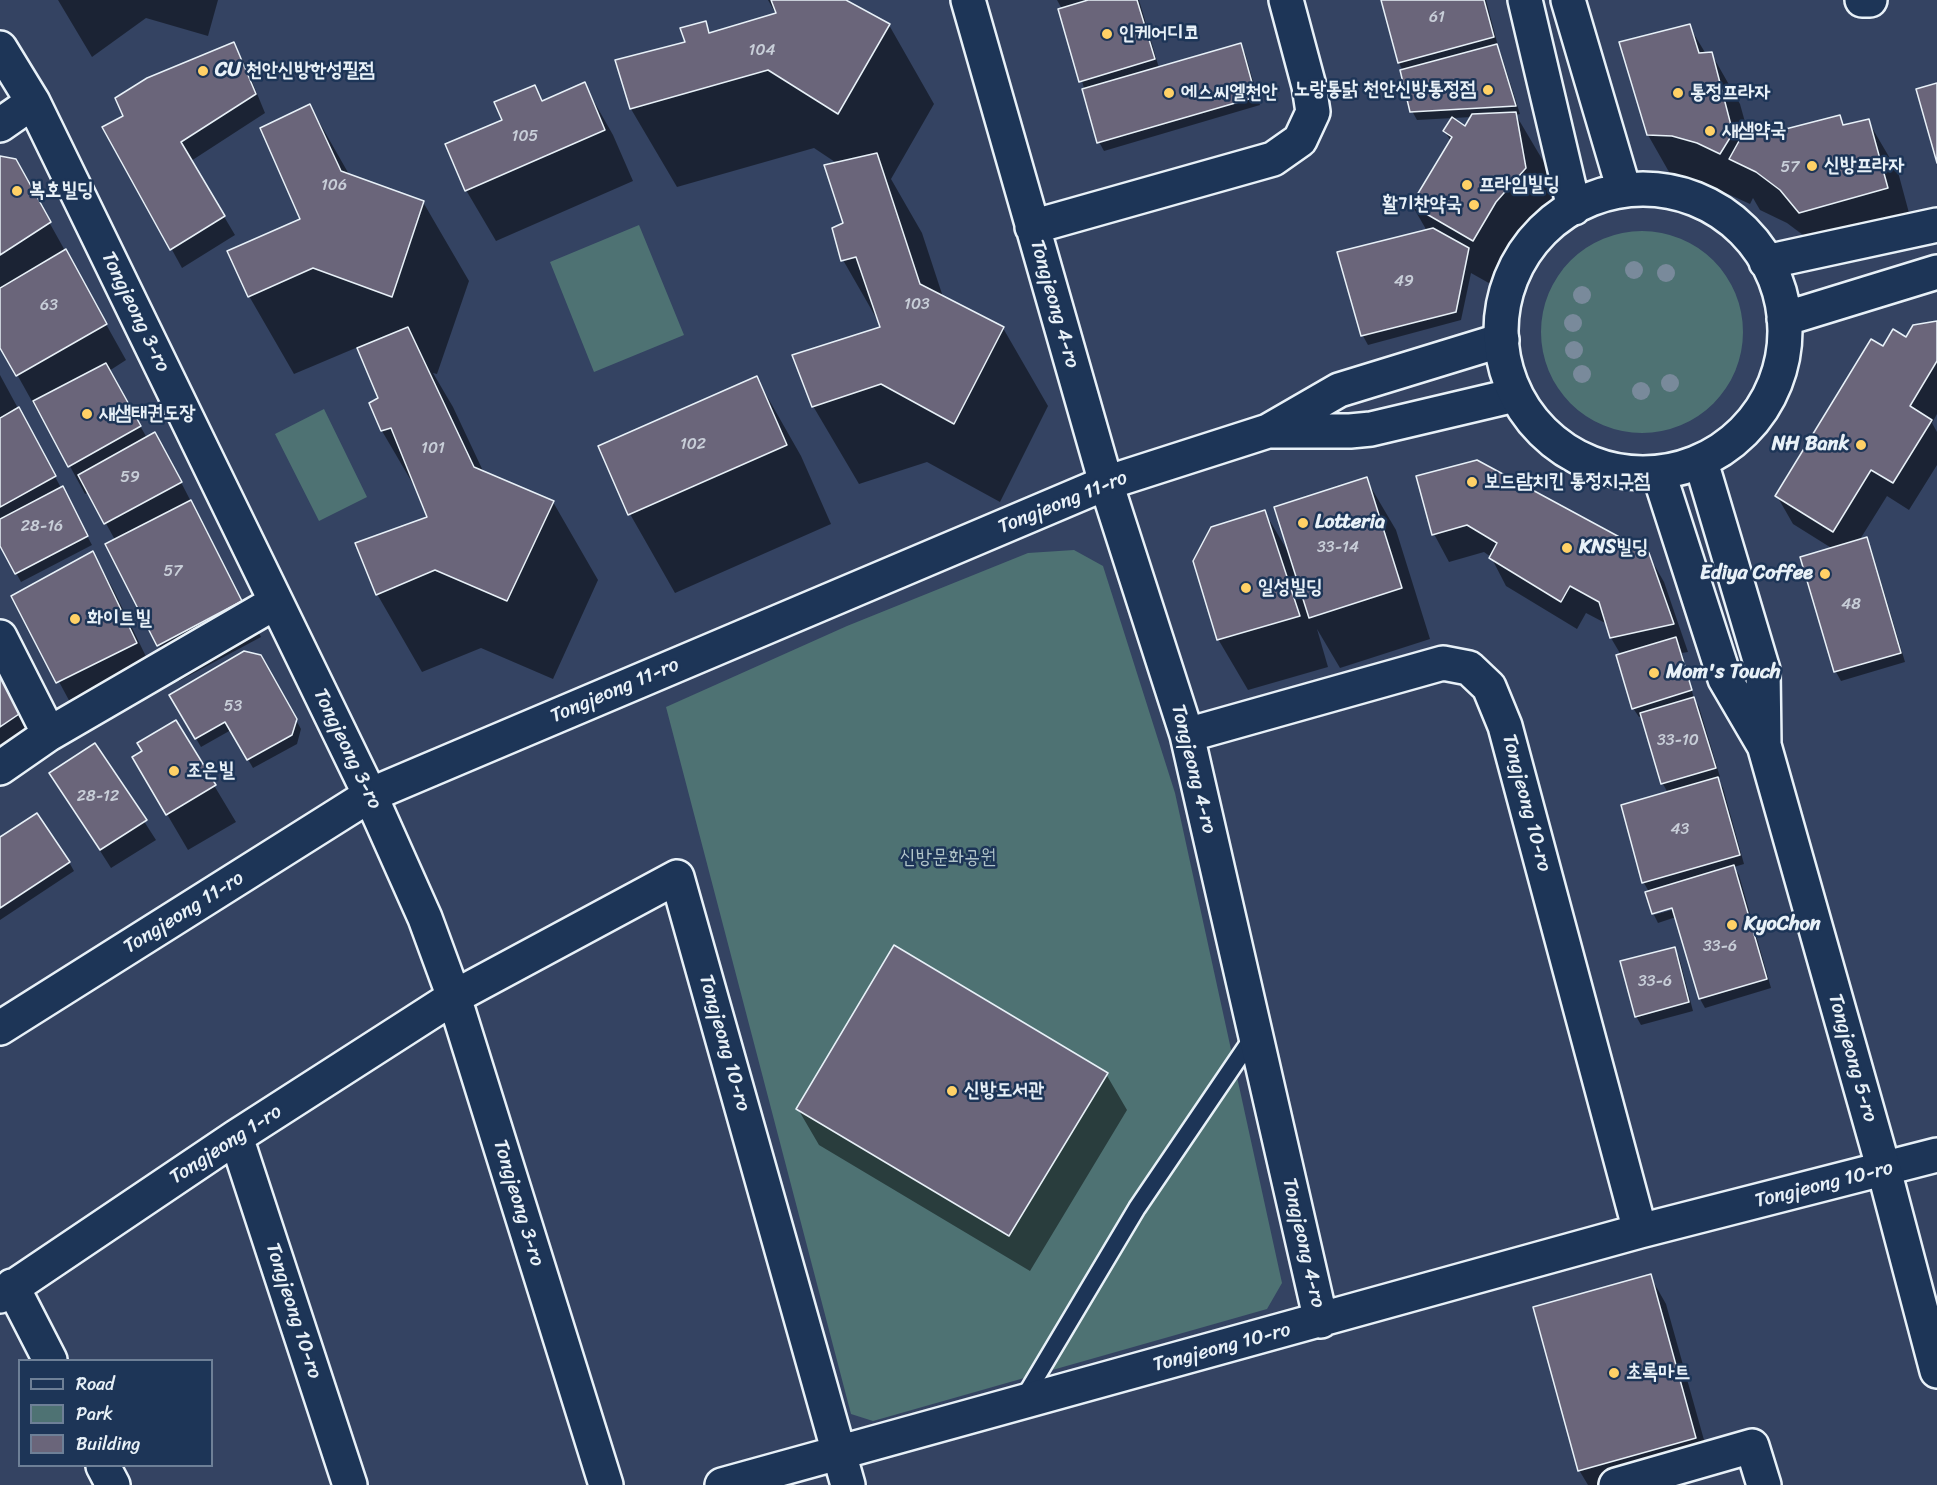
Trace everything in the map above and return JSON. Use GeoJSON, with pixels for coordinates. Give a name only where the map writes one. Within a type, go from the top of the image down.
{"type":"FeatureCollection","features":[{"type":"Feature","properties":{"kind":"street","name":"Tongjeong 4-ro"},"geometry":{"type":"LineString","coordinates":[[968,0],[1106,483],[1187,735],[1321,1321]]}},
{"type":"Feature","properties":{"kind":"street","name":"Tongjeong 4-ro"},"geometry":{"type":"LineString","coordinates":[[1032,227],[1273,159],[1300,140],[1313,112],[1309,86],[1286,0]]}},
{"type":"Feature","properties":{"kind":"street"},"geometry":{"type":"LineString","coordinates":[[1525,0],[1574,207]]}},
{"type":"Feature","properties":{"kind":"street"},"geometry":{"type":"LineString","coordinates":[[1568,0],[1624,190]]}},
{"type":"Feature","properties":{"kind":"street"},"geometry":{"type":"LineString","coordinates":[[1862,0],[1870,0]]}},
{"type":"Feature","properties":{"kind":"street","name":"Tongjeong 3-ro"},"geometry":{"type":"LineString","coordinates":[[0,48],[33,102],[370,795],[424,918],[454,998],[606,1485]]}},
{"type":"Feature","properties":{"kind":"street"},"geometry":{"type":"LineString","coordinates":[[0,125],[33,102]]}},
{"type":"Feature","properties":{"kind":"street"},"geometry":{"type":"LineString","coordinates":[[1624,190],[1678,192],[1720,210],[1754,241],[1778,282],[1786,330],[1778,378],[1755,420],[1720,452],[1701,462],[1659,474],[1628,474],[1581,460],[1542,433],[1515,395],[1502,351],[1503,305],[1519,261],[1548,225],[1574,207],[1587,200],[1624,190]]}},
{"type":"Feature","properties":{"kind":"street"},"geometry":{"type":"LineString","coordinates":[[1766,262],[1937,225]]}},
{"type":"Feature","properties":{"kind":"street"},"geometry":{"type":"LineString","coordinates":[[1784,319],[1937,272]]}},
{"type":"Feature","properties":{"kind":"street"},"geometry":{"type":"LineString","coordinates":[[1268,431],[1340,390],[1502,340]]}},
{"type":"Feature","properties":{"kind":"street"},"geometry":{"type":"LineString","coordinates":[[1268,431],[1371,429],[1515,395]]}},
{"type":"Feature","properties":{"kind":"street","name":"Tongjeong 11-ro"},"geometry":{"type":"LineString","coordinates":[[0,1028],[370,795],[1106,483],[1268,431]]}},
{"type":"Feature","properties":{"kind":"street"},"geometry":{"type":"LineString","coordinates":[[1701,462],[1763,670],[1764,745]]}},
{"type":"Feature","properties":{"kind":"street"},"geometry":{"type":"LineString","coordinates":[[1659,474],[1725,679],[1764,745]]}},
{"type":"Feature","properties":{"kind":"street"},"geometry":{"type":"LineString","coordinates":[[0,768],[49,735],[276,602]]}},
{"type":"Feature","properties":{"kind":"street"},"geometry":{"type":"LineString","coordinates":[[0,637],[49,735]]}},
{"type":"Feature","properties":{"kind":"street","name":"Tongjeong 10-ro"},"geometry":{"type":"LineString","coordinates":[[1187,735],[1443,663],[1469,668],[1489,687],[1505,726],[1640,1231]]}},
{"type":"Feature","properties":{"kind":"street","name":"Tongjeong 5-ro"},"geometry":{"type":"LineString","coordinates":[[1764,745],[1884,1170],[1937,1371]]}},
{"type":"Feature","properties":{"kind":"street","name":"Tongjeong 10-ro"},"geometry":{"type":"LineString","coordinates":[[454,998],[677,877],[838,1452]]}},
{"type":"Feature","properties":{"kind":"street","name":"Tongjeong 1-ro"},"geometry":{"type":"LineString","coordinates":[[6,1291],[236,1137],[454,998]]}},
{"type":"Feature","properties":{"kind":"street","name":"Tongjeong 10-ro"},"geometry":{"type":"LineString","coordinates":[[236,1137],[350,1485]]}},
{"type":"Feature","properties":{"kind":"street","name":"Tongjeong 10-ro"},"geometry":{"type":"LineString","coordinates":[[722,1485],[1640,1231],[1937,1155]]}},
{"type":"Feature","properties":{"kind":"street"},"geometry":{"type":"LineString","coordinates":[[6,1291],[49,1359]]}},
{"type":"Feature","properties":{"kind":"street"},"geometry":{"type":"LineString","coordinates":[[1616,1485],[1752,1446],[1764,1485]]}},
{"type":"Feature","properties":{"kind":"street"},"geometry":{"type":"LineString","coordinates":[[838,1452],[848,1485]]}},
{"type":"Feature","properties":{"kind":"street"},"geometry":{"type":"LineString","coordinates":[[104,1467],[113,1485]]}},
{"type":"Feature","properties":{"kind":"lane"},"geometry":{"type":"LineString","coordinates":[[1022,1402],[1137,1208],[1255,1034]]}},
{"type":"Feature","properties":{"kind":"green space"},"geometry":{"type":"Polygon","coordinates":[[[639,225],[684,335],[594,372],[550,262],[639,225]]]}},
{"type":"Feature","properties":{"kind":"green space"},"geometry":{"type":"Polygon","coordinates":[[[1632,231],[1652,231],[1681,238],[1714,260],[1736,293],[1743,332],[1736,371],[1714,404],[1681,426],[1652,433],[1632,433],[1603,426],[1570,404],[1548,371],[1541,342],[1541,322],[1548,293],[1570,260],[1603,238],[1632,231]]]}},
{"type":"Feature","properties":{"kind":"green space"},"geometry":{"type":"Polygon","coordinates":[[[324,409],[367,497],[319,521],[275,434],[324,409]]]}},
{"type":"Feature","properties":{"kind":"green space","name":"신방문화공원"},"geometry":{"type":"Polygon","coordinates":[[[1074,550],[1103,566],[1175,793],[1282,1283],[1267,1309],[873,1421],[851,1414],[666,707],[847,626],[1028,553],[1074,550]]]}},
{"type":"Feature","properties":{"kind":"building"},"geometry":{"type":"Polygon","coordinates":[[[771,0],[846,0],[890,24],[838,114],[768,70],[630,109],[615,60],[685,42],[680,28],[706,21],[709,33],[776,13],[771,0]]]}},
{"type":"Feature","properties":{"kind":"building","name":"인케어디코"},"geometry":{"type":"Polygon","coordinates":[[[1088,0],[1137,0],[1155,59],[1079,82],[1058,9],[1088,0]]]}},
{"type":"Feature","properties":{"kind":"building"},"geometry":{"type":"Polygon","coordinates":[[[1381,0],[1484,0],[1494,37],[1398,63],[1381,0]]]}},
{"type":"Feature","properties":{"kind":"building","name":"통정프라자"},"geometry":{"type":"Polygon","coordinates":[[[1690,24],[1699,53],[1712,52],[1733,133],[1720,154],[1697,143],[1672,136],[1647,135],[1619,42],[1690,24]]]}},
{"type":"Feature","properties":{"kind":"building"},"geometry":{"type":"Polygon","coordinates":[[[234,42],[256,94],[181,142],[225,216],[170,250],[102,127],[123,116],[115,98],[147,78],[234,42]]]}},
{"type":"Feature","properties":{"kind":"building","name":"에스씨엘천안"},"geometry":{"type":"Polygon","coordinates":[[[1241,43],[1256,97],[1097,143],[1082,89],[1241,43]]]}},
{"type":"Feature","properties":{"kind":"building"},"geometry":{"type":"Polygon","coordinates":[[[1497,44],[1516,106],[1410,112],[1400,70],[1497,44]]]}},
{"type":"Feature","properties":{"kind":"building"},"geometry":{"type":"Polygon","coordinates":[[[585,82],[605,130],[465,191],[445,144],[502,120],[494,102],[535,85],[542,101],[585,82]]]}},
{"type":"Feature","properties":{"kind":"building"},"geometry":{"type":"Polygon","coordinates":[[[1937,83],[1937,163],[1916,89],[1937,83]]]}},
{"type":"Feature","properties":{"kind":"building"},"geometry":{"type":"Polygon","coordinates":[[[310,104],[341,171],[424,201],[392,297],[313,268],[248,297],[227,251],[300,219],[260,128],[310,104]]]}},
{"type":"Feature","properties":{"kind":"building","name":"프라임빌딩"},"geometry":{"type":"Polygon","coordinates":[[[1516,112],[1526,168],[1496,202],[1473,241],[1411,205],[1452,137],[1443,131],[1452,117],[1465,126],[1472,114],[1516,112]]]}},
{"type":"Feature","properties":{"kind":"building","name":"신방프라자"},"geometry":{"type":"Polygon","coordinates":[[[1840,115],[1843,125],[1869,119],[1888,188],[1799,213],[1780,190],[1756,172],[1729,159],[1739,141],[1840,115]]]}},
{"type":"Feature","properties":{"kind":"building"},"geometry":{"type":"Polygon","coordinates":[[[877,153],[920,284],[1004,327],[954,424],[881,384],[812,407],[792,355],[880,327],[856,257],[841,261],[832,228],[843,223],[824,165],[877,153]]]}},
{"type":"Feature","properties":{"kind":"building","name":"복호빌딩"},"geometry":{"type":"Polygon","coordinates":[[[0,156],[16,159],[51,222],[0,255],[0,156]]]}},
{"type":"Feature","properties":{"kind":"building"},"geometry":{"type":"Polygon","coordinates":[[[1433,228],[1469,248],[1456,312],[1361,336],[1337,252],[1433,228]]]}},
{"type":"Feature","properties":{"kind":"building"},"geometry":{"type":"Polygon","coordinates":[[[66,249],[107,324],[16,376],[0,348],[0,288],[66,249]]]}},
{"type":"Feature","properties":{"kind":"building","name":"NH Bank"},"geometry":{"type":"Polygon","coordinates":[[[1937,321],[1937,361],[1910,406],[1932,420],[1893,483],[1871,470],[1833,532],[1775,496],[1871,339],[1883,346],[1893,329],[1906,337],[1913,325],[1937,321]]]}},
{"type":"Feature","properties":{"kind":"building"},"geometry":{"type":"Polygon","coordinates":[[[408,327],[474,467],[554,501],[507,601],[435,570],[376,595],[355,543],[427,517],[391,428],[381,431],[369,403],[378,398],[357,348],[408,327]]]}},
{"type":"Feature","properties":{"kind":"building","name":"새샘태권도장"},"geometry":{"type":"Polygon","coordinates":[[[106,363],[141,426],[68,467],[33,401],[106,363]]]}},
{"type":"Feature","properties":{"kind":"building"},"geometry":{"type":"Polygon","coordinates":[[[757,376],[787,445],[628,515],[598,446],[757,376]]]}},
{"type":"Feature","properties":{"kind":"building"},"geometry":{"type":"Polygon","coordinates":[[[19,407],[56,476],[0,507],[0,418],[19,407]]]}},
{"type":"Feature","properties":{"kind":"building"},"geometry":{"type":"Polygon","coordinates":[[[155,432],[182,482],[104,524],[78,475],[155,432]]]}},
{"type":"Feature","properties":{"kind":"building","name":"KNS빌딩"},"geometry":{"type":"Polygon","coordinates":[[[1477,460],[1649,553],[1674,624],[1610,638],[1599,602],[1570,586],[1561,602],[1489,558],[1497,543],[1467,525],[1432,535],[1416,476],[1477,460]]]}},
{"type":"Feature","properties":{"kind":"building"},"geometry":{"type":"Polygon","coordinates":[[[1367,477],[1402,588],[1309,618],[1274,507],[1367,477]]]}},
{"type":"Feature","properties":{"kind":"building"},"geometry":{"type":"Polygon","coordinates":[[[63,486],[88,536],[15,574],[0,546],[0,519],[63,486]]]}},
{"type":"Feature","properties":{"kind":"building"},"geometry":{"type":"Polygon","coordinates":[[[191,500],[242,601],[157,646],[105,544],[191,500]]]}},
{"type":"Feature","properties":{"kind":"building","name":"일성빌딩"},"geometry":{"type":"Polygon","coordinates":[[[1265,510],[1300,616],[1217,640],[1193,561],[1211,527],[1265,510]]]}},
{"type":"Feature","properties":{"kind":"building"},"geometry":{"type":"Polygon","coordinates":[[[1867,537],[1901,653],[1834,672],[1800,557],[1867,537]]]}},
{"type":"Feature","properties":{"kind":"building","name":"화이트빌"},"geometry":{"type":"Polygon","coordinates":[[[93,551],[137,643],[56,683],[11,596],[93,551]]]}},
{"type":"Feature","properties":{"kind":"building","name":"Mom's Touch"},"geometry":{"type":"Polygon","coordinates":[[[1676,637],[1692,690],[1632,709],[1616,655],[1676,637]]]}},
{"type":"Feature","properties":{"kind":"building"},"geometry":{"type":"Polygon","coordinates":[[[244,651],[261,655],[297,719],[292,735],[247,760],[225,722],[195,739],[169,695],[244,651]]]}},
{"type":"Feature","properties":{"kind":"building"},"geometry":{"type":"Polygon","coordinates":[[[0,662],[28,708],[0,727],[0,662]]]}},
{"type":"Feature","properties":{"kind":"building"},"geometry":{"type":"Polygon","coordinates":[[[1694,697],[1716,768],[1661,784],[1640,713],[1694,697]]]}},
{"type":"Feature","properties":{"kind":"building","name":"조은빌"},"geometry":{"type":"Polygon","coordinates":[[[176,720],[216,785],[166,815],[132,757],[142,751],[137,743],[176,720]]]}},
{"type":"Feature","properties":{"kind":"building"},"geometry":{"type":"Polygon","coordinates":[[[95,743],[147,820],[100,850],[49,773],[95,743]]]}},
{"type":"Feature","properties":{"kind":"building"},"geometry":{"type":"Polygon","coordinates":[[[1718,777],[1740,855],[1642,883],[1621,805],[1718,777]]]}},
{"type":"Feature","properties":{"kind":"building"},"geometry":{"type":"Polygon","coordinates":[[[37,813],[70,862],[0,908],[0,837],[37,813]]]}},
{"type":"Feature","properties":{"kind":"building"},"geometry":{"type":"Polygon","coordinates":[[[1734,865],[1767,979],[1699,999],[1672,908],[1652,914],[1645,892],[1734,865]]]}},
{"type":"Feature","properties":{"kind":"building","name":"신방도서관"},"geometry":{"type":"Polygon","coordinates":[[[894,945],[1108,1073],[1009,1236],[796,1109],[894,945]]]}},
{"type":"Feature","properties":{"kind":"building"},"geometry":{"type":"Polygon","coordinates":[[[1675,947],[1689,1002],[1635,1017],[1620,961],[1675,947]]]}},
{"type":"Feature","properties":{"kind":"building","name":"초록마트"},"geometry":{"type":"Polygon","coordinates":[[[1651,1274],[1696,1438],[1578,1471],[1533,1307],[1651,1274]]]}},
{"type":"Feature","properties":{"kind":"place","name":"인케어디코"},"geometry":{"type":"Point","coordinates":[1107,34]}},
{"type":"Feature","properties":{"kind":"place","name":"CU 천안신방한성필점"},"geometry":{"type":"Point","coordinates":[203,71]}},
{"type":"Feature","properties":{"kind":"place","name":"노랑통닭 천안신방통정점"},"geometry":{"type":"Point","coordinates":[1488,90]}},
{"type":"Feature","properties":{"kind":"place","name":"에스씨엘천안"},"geometry":{"type":"Point","coordinates":[1169,93]}},
{"type":"Feature","properties":{"kind":"place","name":"통정프라자"},"geometry":{"type":"Point","coordinates":[1678,93]}},
{"type":"Feature","properties":{"kind":"place","name":"새샘약국"},"geometry":{"type":"Point","coordinates":[1710,131]}},
{"type":"Feature","properties":{"kind":"place","name":"신방프라자"},"geometry":{"type":"Point","coordinates":[1812,166]}},
{"type":"Feature","properties":{"kind":"place","name":"프라임빌딩"},"geometry":{"type":"Point","coordinates":[1467,185]}},
{"type":"Feature","properties":{"kind":"place","name":"복호빌딩"},"geometry":{"type":"Point","coordinates":[17,191]}},
{"type":"Feature","properties":{"kind":"place","name":"활기찬약국"},"geometry":{"type":"Point","coordinates":[1474,205]}},
{"type":"Feature","properties":{"kind":"place","name":"새샘태권도장"},"geometry":{"type":"Point","coordinates":[87,414]}},
{"type":"Feature","properties":{"kind":"place","name":"NH Bank"},"geometry":{"type":"Point","coordinates":[1861,445]}},
{"type":"Feature","properties":{"kind":"place","name":"보드람치킨 통정지구점"},"geometry":{"type":"Point","coordinates":[1472,482]}},
{"type":"Feature","properties":{"kind":"place","name":"Lotteria"},"geometry":{"type":"Point","coordinates":[1303,523]}},
{"type":"Feature","properties":{"kind":"place","name":"KNS빌딩"},"geometry":{"type":"Point","coordinates":[1567,548]}},
{"type":"Feature","properties":{"kind":"place","name":"Ediya Coffee"},"geometry":{"type":"Point","coordinates":[1825,574]}},
{"type":"Feature","properties":{"kind":"place","name":"일성빌딩"},"geometry":{"type":"Point","coordinates":[1246,588]}},
{"type":"Feature","properties":{"kind":"place","name":"화이트빌"},"geometry":{"type":"Point","coordinates":[75,619]}},
{"type":"Feature","properties":{"kind":"place","name":"Mom's Touch"},"geometry":{"type":"Point","coordinates":[1654,673]}},
{"type":"Feature","properties":{"kind":"place","name":"조은빌"},"geometry":{"type":"Point","coordinates":[174,771]}},
{"type":"Feature","properties":{"kind":"place","name":"KyoChon"},"geometry":{"type":"Point","coordinates":[1732,925]}},
{"type":"Feature","properties":{"kind":"place","name":"신방도서관"},"geometry":{"type":"Point","coordinates":[952,1091]}},
{"type":"Feature","properties":{"kind":"place","name":"초록마트"},"geometry":{"type":"Point","coordinates":[1614,1373]}}]}
